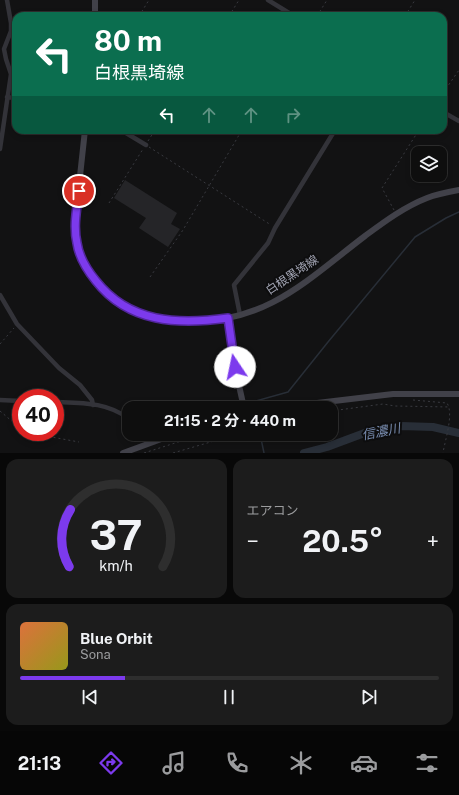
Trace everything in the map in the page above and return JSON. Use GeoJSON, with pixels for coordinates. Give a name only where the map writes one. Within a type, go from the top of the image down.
{"type":"FeatureCollection","features":[{"type":"Feature","properties":{"kind":"main road"},"geometry":{"type":"LineString","coordinates":[[95,12],[96,0]]}},
{"type":"Feature","properties":{"kind":"main road","name":"白根黒埼線"},"geometry":{"type":"LineString","coordinates":[[86,134],[75,232],[80,255],[93,277],[109,296],[140,314],[180,322],[228,318],[269,305],[295,290],[368,233],[396,214],[424,199],[459,190]]}},
{"type":"Feature","properties":{"kind":"main road"},"geometry":{"type":"LineString","coordinates":[[228,318],[232,354],[242,401]]}},
{"type":"Feature","properties":{"kind":"main road"},"geometry":{"type":"LineString","coordinates":[[334,401],[393,394],[459,394]]}},
{"type":"Feature","properties":{"kind":"main road"},"geometry":{"type":"LineString","coordinates":[[123,453],[154,441]]}},
{"type":"Feature","properties":{"kind":"street"},"geometry":{"type":"LineString","coordinates":[[0,149],[10,74],[4,49],[11,23],[7,0]]}},
{"type":"Feature","properties":{"kind":"street"},"geometry":{"type":"LineString","coordinates":[[268,0],[288,12]]}},
{"type":"Feature","properties":{"kind":"street"},"geometry":{"type":"LineString","coordinates":[[7,97],[12,98]]}},
{"type":"Feature","properties":{"kind":"street"},"geometry":{"type":"LineString","coordinates":[[447,114],[459,121]]}},
{"type":"Feature","properties":{"kind":"street"},"geometry":{"type":"LineString","coordinates":[[128,134],[146,145]]}},
{"type":"Feature","properties":{"kind":"street"},"geometry":{"type":"LineString","coordinates":[[240,315],[234,286],[268,242],[333,134]]}},
{"type":"Feature","properties":{"kind":"street"},"geometry":{"type":"LineString","coordinates":[[0,295],[17,324],[59,368],[80,386],[92,400],[93,405]]}},
{"type":"Feature","properties":{"kind":"street"},"geometry":{"type":"LineString","coordinates":[[0,400],[12,401]]}},
{"type":"Feature","properties":{"kind":"street"},"geometry":{"type":"LineString","coordinates":[[64,402],[88,403],[111,408],[122,414]]}},
{"type":"Feature","properties":{"kind":"path"},"geometry":{"type":"LineString","coordinates":[[142,12],[149,0]]}},
{"type":"Feature","properties":{"kind":"path"},"geometry":{"type":"LineString","coordinates":[[232,12],[239,0]]}},
{"type":"Feature","properties":{"kind":"path"},"geometry":{"type":"LineString","coordinates":[[319,12],[327,0]]}},
{"type":"Feature","properties":{"kind":"path"},"geometry":{"type":"LineString","coordinates":[[408,12],[415,0]]}},
{"type":"Feature","properties":{"kind":"path"},"geometry":{"type":"LineString","coordinates":[[447,87],[459,70]]}},
{"type":"Feature","properties":{"kind":"path"},"geometry":{"type":"LineString","coordinates":[[109,203],[153,134]]}},
{"type":"Feature","properties":{"kind":"path"},"geometry":{"type":"LineString","coordinates":[[150,277],[183,230],[240,134]]}},
{"type":"Feature","properties":{"kind":"path"},"geometry":{"type":"LineString","coordinates":[[396,214],[382,188],[416,134]]}},
{"type":"Feature","properties":{"kind":"path"},"geometry":{"type":"LineString","coordinates":[[146,145],[275,228]]}},
{"type":"Feature","properties":{"kind":"path"},"geometry":{"type":"LineString","coordinates":[[0,344],[17,324]]}},
{"type":"Feature","properties":{"kind":"path"},"geometry":{"type":"LineString","coordinates":[[410,399],[447,403],[450,407],[442,453]]}},
{"type":"Feature","properties":{"kind":"path"},"geometry":{"type":"LineString","coordinates":[[338,410],[382,404],[396,406],[450,407]]}},
{"type":"Feature","properties":{"kind":"path"},"geometry":{"type":"LineString","coordinates":[[0,411],[12,421]]}},
{"type":"Feature","properties":{"kind":"path"},"geometry":{"type":"LineString","coordinates":[[64,439],[78,442]]}},
{"type":"Feature","properties":{"kind":"path"},"geometry":{"type":"LineString","coordinates":[[144,453],[181,441]]}},
{"type":"Feature","properties":{"kind":"path"},"geometry":{"type":"LineString","coordinates":[[173,453],[214,441]]}},
{"type":"Feature","properties":{"kind":"building"},"geometry":{"type":"Polygon","coordinates":[[[125,180],[177,213],[171,224],[180,229],[168,247],[139,228],[146,218],[114,198],[125,180]]]}},
{"type":"Feature","properties":{"kind":"waterway"},"geometry":{"type":"LineString","coordinates":[[256,401],[288,392],[415,237],[446,218],[459,212]]}},
{"type":"Feature","properties":{"kind":"waterway","name":"信濃川"},"geometry":{"type":"LineString","coordinates":[[304,453],[327,447],[370,431],[401,426],[433,427],[459,433]]}},
{"type":"Feature","properties":{"kind":"waterway"},"geometry":{"type":"LineString","coordinates":[[261,441],[264,453]]}},
{"type":"Feature","properties":{"kind":"route"},"geometry":{"type":"LineString","coordinates":[[79,191],[75,222],[77,244],[80,255],[86,266],[101,287],[109,296],[119,303],[140,314],[180,322],[228,318],[235,367]]}}]}
